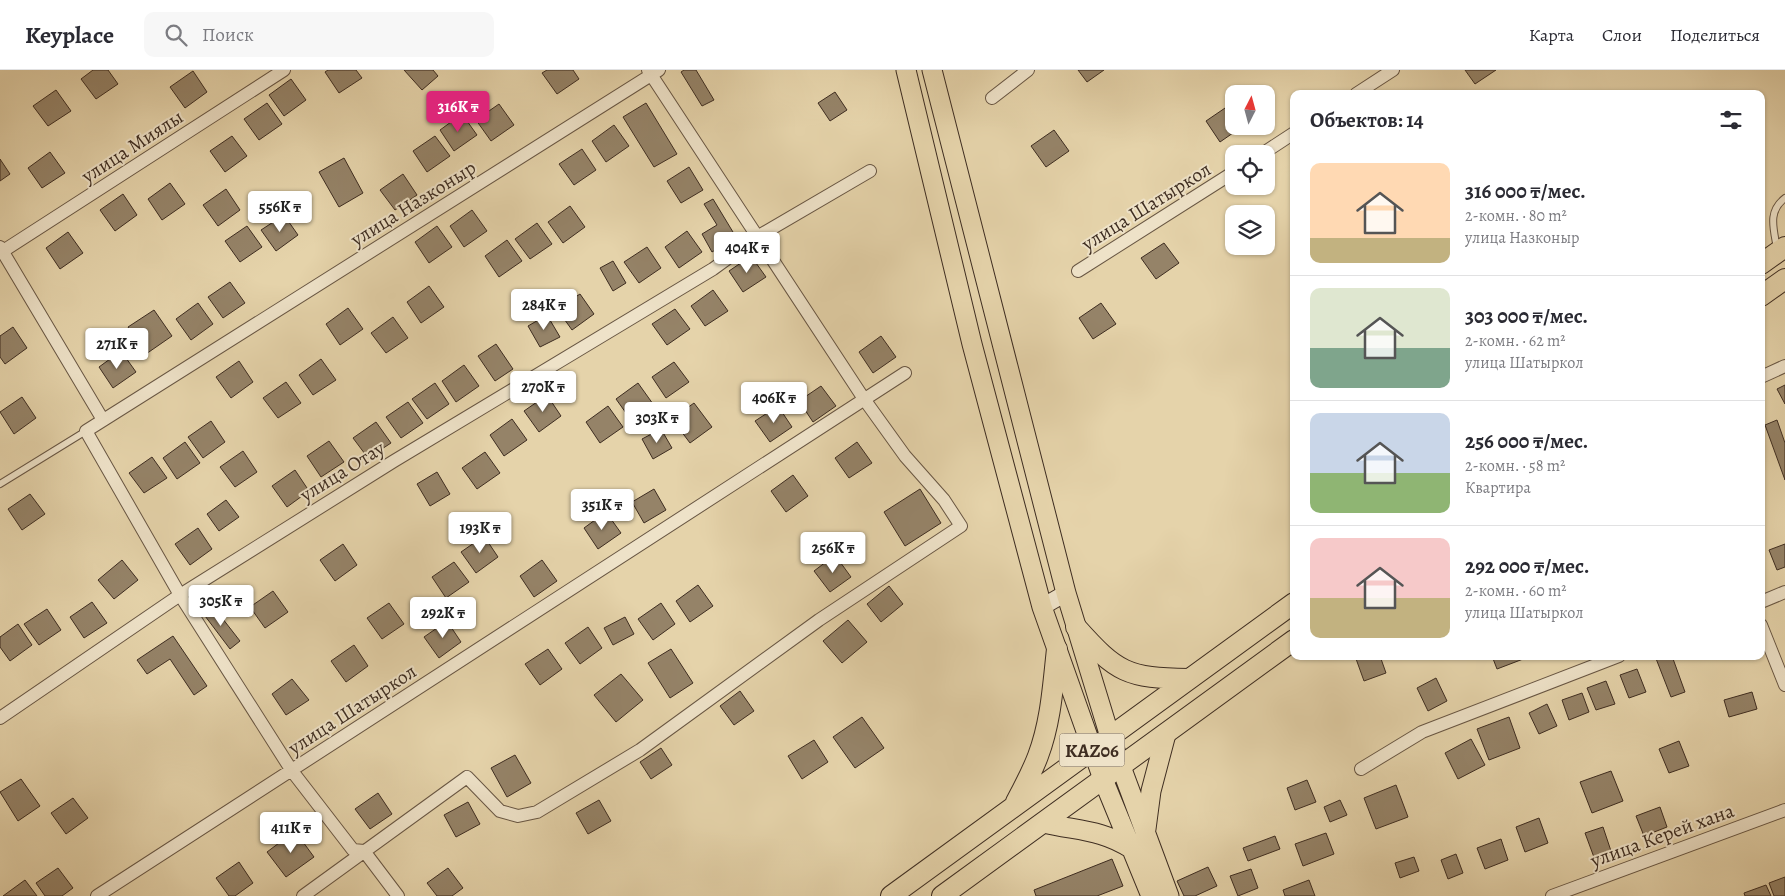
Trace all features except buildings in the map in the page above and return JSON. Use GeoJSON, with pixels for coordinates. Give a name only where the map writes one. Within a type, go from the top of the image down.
{"type":"FeatureCollection","features":[{"type":"Feature","properties":{"kind":"highway"},"geometry":{"type":"LineString","coordinates":[[1765,293],[1785,279]]}},
{"type":"Feature","properties":{"kind":"highway","name":"KАZ06"},"geometry":{"type":"LineString","coordinates":[[891,896],[1290,606]]}},
{"type":"Feature","properties":{"kind":"highway"},"geometry":{"type":"LineString","coordinates":[[1076,627],[1099,653],[1120,669],[1145,677],[1189,679]]}},
{"type":"Feature","properties":{"kind":"highway","name":"KАZ06"},"geometry":{"type":"LineString","coordinates":[[942,896],[1290,643]]}},
{"type":"Feature","properties":{"kind":"highway"},"geometry":{"type":"LineString","coordinates":[[1012,808],[1039,756],[1051,703],[1057,648]]}},
{"type":"Feature","properties":{"kind":"main road"},"geometry":{"type":"LineString","coordinates":[[906,70],[972,344],[1042,607],[1094,749],[1103,780],[1151,896]]}},
{"type":"Feature","properties":{"kind":"main road"},"geometry":{"type":"LineString","coordinates":[[932,70],[1066,593],[1110,736],[1169,896]]}},
{"type":"Feature","properties":{"kind":"main road"},"geometry":{"type":"LineString","coordinates":[[1042,607],[1066,593]]}},
{"type":"Feature","properties":{"kind":"main road"},"geometry":{"type":"LineString","coordinates":[[1145,833],[1151,791],[1166,734]]}},
{"type":"Feature","properties":{"kind":"main road"},"geometry":{"type":"LineString","coordinates":[[1044,823],[1091,831],[1108,836],[1132,849]]}},
{"type":"Feature","properties":{"kind":"street","name":"улица Миялы"},"geometry":{"type":"LineString","coordinates":[[1,250],[284,70]]}},
{"type":"Feature","properties":{"kind":"street"},"geometry":{"type":"LineString","coordinates":[[992,98],[1028,70]]}},
{"type":"Feature","properties":{"kind":"street"},"geometry":{"type":"LineString","coordinates":[[1362,90],[1394,70]]}},
{"type":"Feature","properties":{"kind":"street"},"geometry":{"type":"LineString","coordinates":[[304,896],[467,777],[500,811],[518,816],[537,812],[640,750],[819,620],[960,526],[944,500],[905,456],[864,398],[757,237],[653,72]]}},
{"type":"Feature","properties":{"kind":"street","name":"улица Назконыр"},"geometry":{"type":"LineString","coordinates":[[86,431],[653,72]]}},
{"type":"Feature","properties":{"kind":"street"},"geometry":{"type":"LineString","coordinates":[[1275,146],[1290,136]]}},
{"type":"Feature","properties":{"kind":"street","name":"улица Отау"},"geometry":{"type":"LineString","coordinates":[[0,718],[180,595],[394,461],[713,269],[757,237],[870,171]]}},
{"type":"Feature","properties":{"kind":"street","name":"улица Шатыркол"},"geometry":{"type":"LineString","coordinates":[[1078,271],[1225,178]]}},
{"type":"Feature","properties":{"kind":"street"},"geometry":{"type":"LineString","coordinates":[[1,250],[103,420]]}},
{"type":"Feature","properties":{"kind":"street"},"geometry":{"type":"LineString","coordinates":[[1765,375],[1785,366]]}},
{"type":"Feature","properties":{"kind":"street","name":"улица Шатыркол"},"geometry":{"type":"LineString","coordinates":[[97,896],[904,373]]}},
{"type":"Feature","properties":{"kind":"street"},"geometry":{"type":"LineString","coordinates":[[86,431],[180,595],[292,771],[354,850],[364,852],[398,896]]}},
{"type":"Feature","properties":{"kind":"street"},"geometry":{"type":"LineString","coordinates":[[1765,600],[1785,592]]}},
{"type":"Feature","properties":{"kind":"street"},"geometry":{"type":"LineString","coordinates":[[1765,635],[1785,685]]}},
{"type":"Feature","properties":{"kind":"street"},"geometry":{"type":"LineString","coordinates":[[1361,768],[1422,732],[1609,660]]}},
{"type":"Feature","properties":{"kind":"street","name":"улица Керей хана"},"geometry":{"type":"LineString","coordinates":[[1552,896],[1785,810]]}},
{"type":"Feature","properties":{"kind":"lane"},"geometry":{"type":"LineString","coordinates":[[1775,255],[1772,218],[1778,204],[1785,198]]}},
{"type":"Feature","properties":{"kind":"lane"},"geometry":{"type":"LineString","coordinates":[[0,484],[86,431]]}}]}
